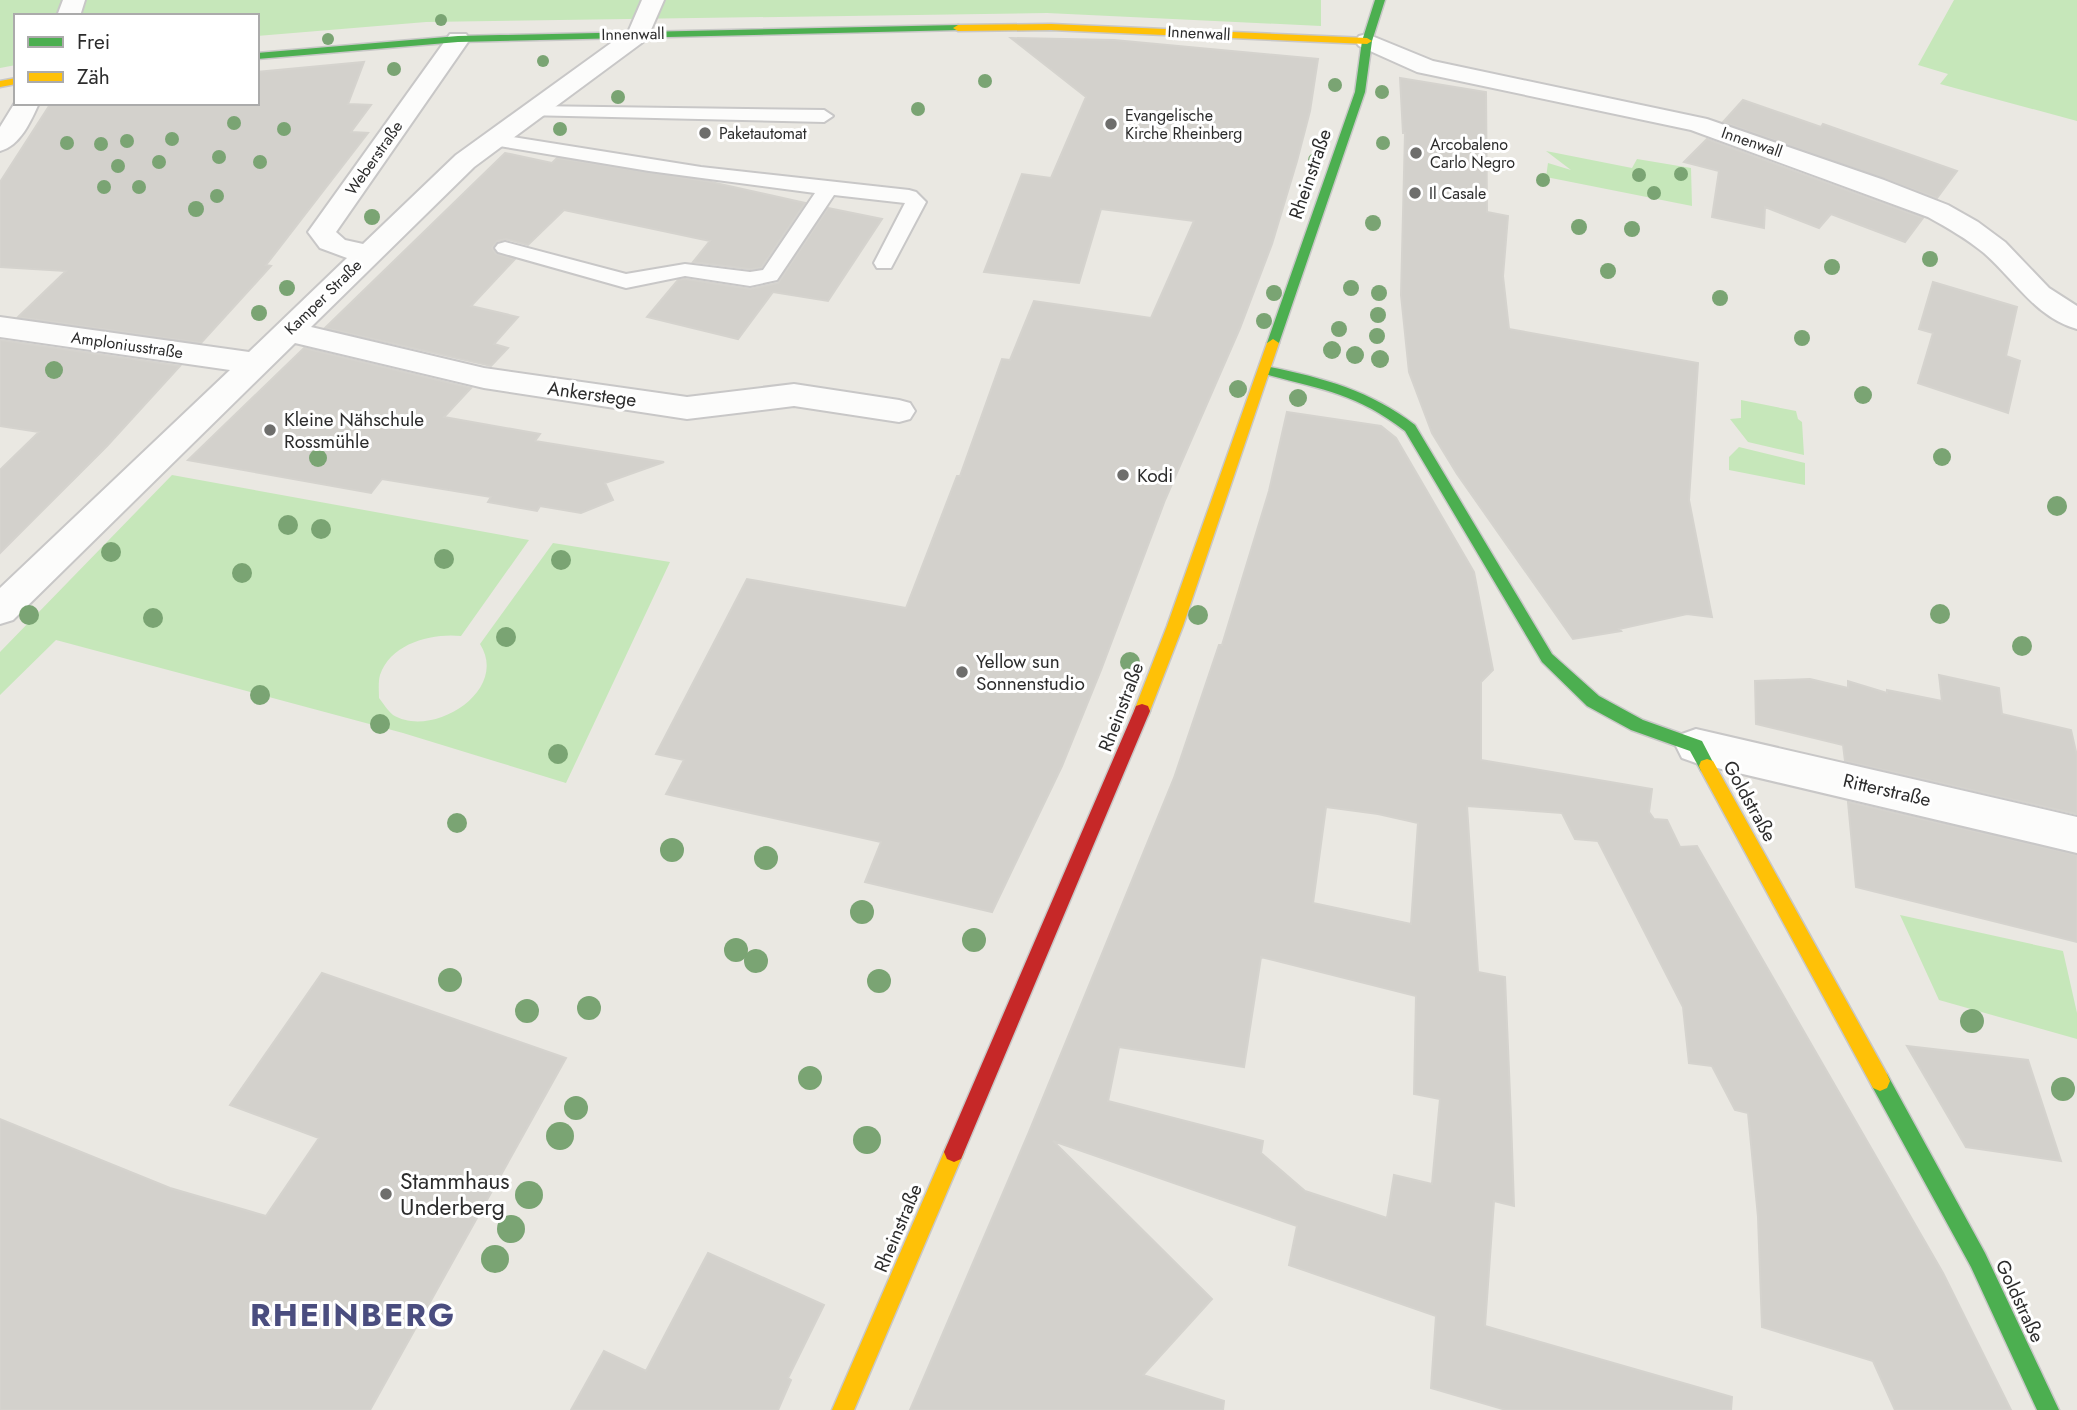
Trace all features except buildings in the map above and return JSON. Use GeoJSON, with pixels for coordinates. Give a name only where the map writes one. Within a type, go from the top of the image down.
{"type":"FeatureCollection","features":[{"type":"Feature","properties":{"kind":"street"},"geometry":{"type":"LineString","coordinates":[[639,34],[653,0]]}},
{"type":"Feature","properties":{"kind":"street","name":"Rheinstraße"},"geometry":{"type":"LineString","coordinates":[[843,1410],[1124,757],[1175,626],[1360,92],[1367,41],[1380,0]]}},
{"type":"Feature","properties":{"kind":"street","name":"Innenwall"},"geometry":{"type":"LineString","coordinates":[[259,56],[458,39],[1051,27],[1367,41],[1426,67],[1698,124],[1888,191],[1938,211],[1968,228],[1995,248],[2039,295],[2077,319]]}},
{"type":"Feature","properties":{"kind":"street","name":"Kamper Straße"},"geometry":{"type":"LineString","coordinates":[[0,610],[465,161],[639,34]]}},
{"type":"Feature","properties":{"kind":"street","name":"Weberstraße"},"geometry":{"type":"LineString","coordinates":[[368,253],[340,249],[327,242],[322,232],[458,39]]}},
{"type":"Feature","properties":{"kind":"street"},"geometry":{"type":"LineString","coordinates":[[0,143],[17,123],[26,105]]}},
{"type":"Feature","properties":{"kind":"street","name":"Amploniusstraße"},"geometry":{"type":"LineString","coordinates":[[0,327],[255,363]]}},
{"type":"Feature","properties":{"kind":"street","name":"Ankerstege"},"geometry":{"type":"LineString","coordinates":[[288,331],[484,378],[687,408],[794,395],[900,411]]}},
{"type":"Feature","properties":{"kind":"street"},"geometry":{"type":"LineString","coordinates":[[1265,370],[1337,386],[1370,397],[1391,409],[1410,428],[1547,658],[1593,701],[1637,725],[1696,746]]}},
{"type":"Feature","properties":{"kind":"street","name":"Ritterstraße"},"geometry":{"type":"LineString","coordinates":[[1696,746],[2077,835]]}},
{"type":"Feature","properties":{"kind":"street","name":"Goldstraße"},"geometry":{"type":"LineString","coordinates":[[1696,746],[1978,1260],[2048,1410]]}},
{"type":"Feature","properties":{"kind":"lane"},"geometry":{"type":"LineString","coordinates":[[531,111],[824,116]]}},
{"type":"Feature","properties":{"kind":"lane"},"geometry":{"type":"LineString","coordinates":[[494,140],[572,154],[827,189],[909,196],[916,202],[884,262]]}},
{"type":"Feature","properties":{"kind":"lane"},"geometry":{"type":"LineString","coordinates":[[505,248],[626,281],[685,270],[729,278],[761,278],[770,275],[789,252],[827,189]]}},
{"type":"Feature","properties":{"kind":"green space"},"geometry":{"type":"Polygon","coordinates":[[[0,0],[1321,0],[1321,26],[1047,13],[426,22],[259,36],[259,14],[14,14],[14,65],[0,68],[0,0]]]}},
{"type":"Feature","properties":{"kind":"green space"},"geometry":{"type":"Polygon","coordinates":[[[1954,0],[2077,0],[2077,121],[1940,84],[1948,74],[1918,65],[1954,0]]]}},
{"type":"Feature","properties":{"kind":"green space"},"geometry":{"type":"Polygon","coordinates":[[[1546,151],[1632,168],[1637,159],[1691,168],[1692,206],[1546,177],[1548,163],[1571,170],[1546,151]]]}},
{"type":"Feature","properties":{"kind":"green space"},"geometry":{"type":"Polygon","coordinates":[[[1741,400],[1796,411],[1802,422],[1804,455],[1748,442],[1730,419],[1741,418],[1741,400]]]}},
{"type":"Feature","properties":{"kind":"green space"},"geometry":{"type":"Polygon","coordinates":[[[1739,447],[1805,463],[1805,485],[1729,470],[1729,457],[1739,447]]]}},
{"type":"Feature","properties":{"kind":"green space"},"geometry":{"type":"Polygon","coordinates":[[[172,475],[529,540],[461,636],[438,636],[414,642],[393,655],[385,664],[379,678],[379,698],[393,715],[409,721],[427,721],[446,715],[462,706],[476,693],[485,678],[486,662],[480,644],[553,543],[670,562],[566,783],[403,733],[56,640],[0,695],[0,652],[172,475]]]}},
{"type":"Feature","properties":{"kind":"green space"},"geometry":{"type":"Polygon","coordinates":[[[1900,915],[2063,951],[2077,1013],[2077,1039],[1939,1000],[1900,915]]]}},
{"type":"Feature","properties":{"kind":"traffic: fast"},"geometry":{"type":"LineString","coordinates":[[1273,343],[1360,92],[1367,41],[1380,0]]}},
{"type":"Feature","properties":{"kind":"traffic: fast"},"geometry":{"type":"LineString","coordinates":[[259,56],[458,39],[958,28]]}},
{"type":"Feature","properties":{"kind":"traffic: fast"},"geometry":{"type":"LineString","coordinates":[[1265,370],[1324,383],[1359,395],[1410,428],[1547,658],[1593,701],[1637,725],[1696,746],[1707,766]]}},
{"type":"Feature","properties":{"kind":"traffic: fast"},"geometry":{"type":"LineString","coordinates":[[1880,1081],[1978,1260],[2048,1410]]}},
{"type":"Feature","properties":{"kind":"traffic: slow"},"geometry":{"type":"LineString","coordinates":[[958,28],[1051,27],[1367,41]]}},
{"type":"Feature","properties":{"kind":"traffic: slow"},"geometry":{"type":"LineString","coordinates":[[0,84],[14,81]]}},
{"type":"Feature","properties":{"kind":"traffic: slow"},"geometry":{"type":"LineString","coordinates":[[1142,711],[1175,626],[1273,343]]}},
{"type":"Feature","properties":{"kind":"traffic: slow"},"geometry":{"type":"LineString","coordinates":[[1707,766],[1880,1081]]}},
{"type":"Feature","properties":{"kind":"traffic: slow"},"geometry":{"type":"LineString","coordinates":[[843,1410],[954,1152]]}},
{"type":"Feature","properties":{"kind":"traffic: jam"},"geometry":{"type":"LineString","coordinates":[[954,1152],[1142,711]]}},
{"type":"Feature","properties":{"kind":"place","name":"Evangelische Kirche Rheinberg"},"geometry":{"type":"Point","coordinates":[1111,124]}},
{"type":"Feature","properties":{"kind":"place","name":"Paketautomat"},"geometry":{"type":"Point","coordinates":[705,133]}},
{"type":"Feature","properties":{"kind":"place","name":"Arcobaleno Carlo Negro"},"geometry":{"type":"Point","coordinates":[1416,153]}},
{"type":"Feature","properties":{"kind":"place","name":"Il Casale"},"geometry":{"type":"Point","coordinates":[1415,193]}},
{"type":"Feature","properties":{"kind":"place","name":"Kleine Nähschule Rossmühle"},"geometry":{"type":"Point","coordinates":[270,430]}},
{"type":"Feature","properties":{"kind":"place","name":"Kodi"},"geometry":{"type":"Point","coordinates":[1123,475]}},
{"type":"Feature","properties":{"kind":"place","name":"Yellow sun Sonnenstudio"},"geometry":{"type":"Point","coordinates":[962,672]}},
{"type":"Feature","properties":{"kind":"place","name":"Stammhaus Underberg"},"geometry":{"type":"Point","coordinates":[386,1194]}},
{"type":"Feature","properties":{"kind":"district","name":"RHEINBERG"},"geometry":{"type":"Point","coordinates":[353,1315]}}]}
